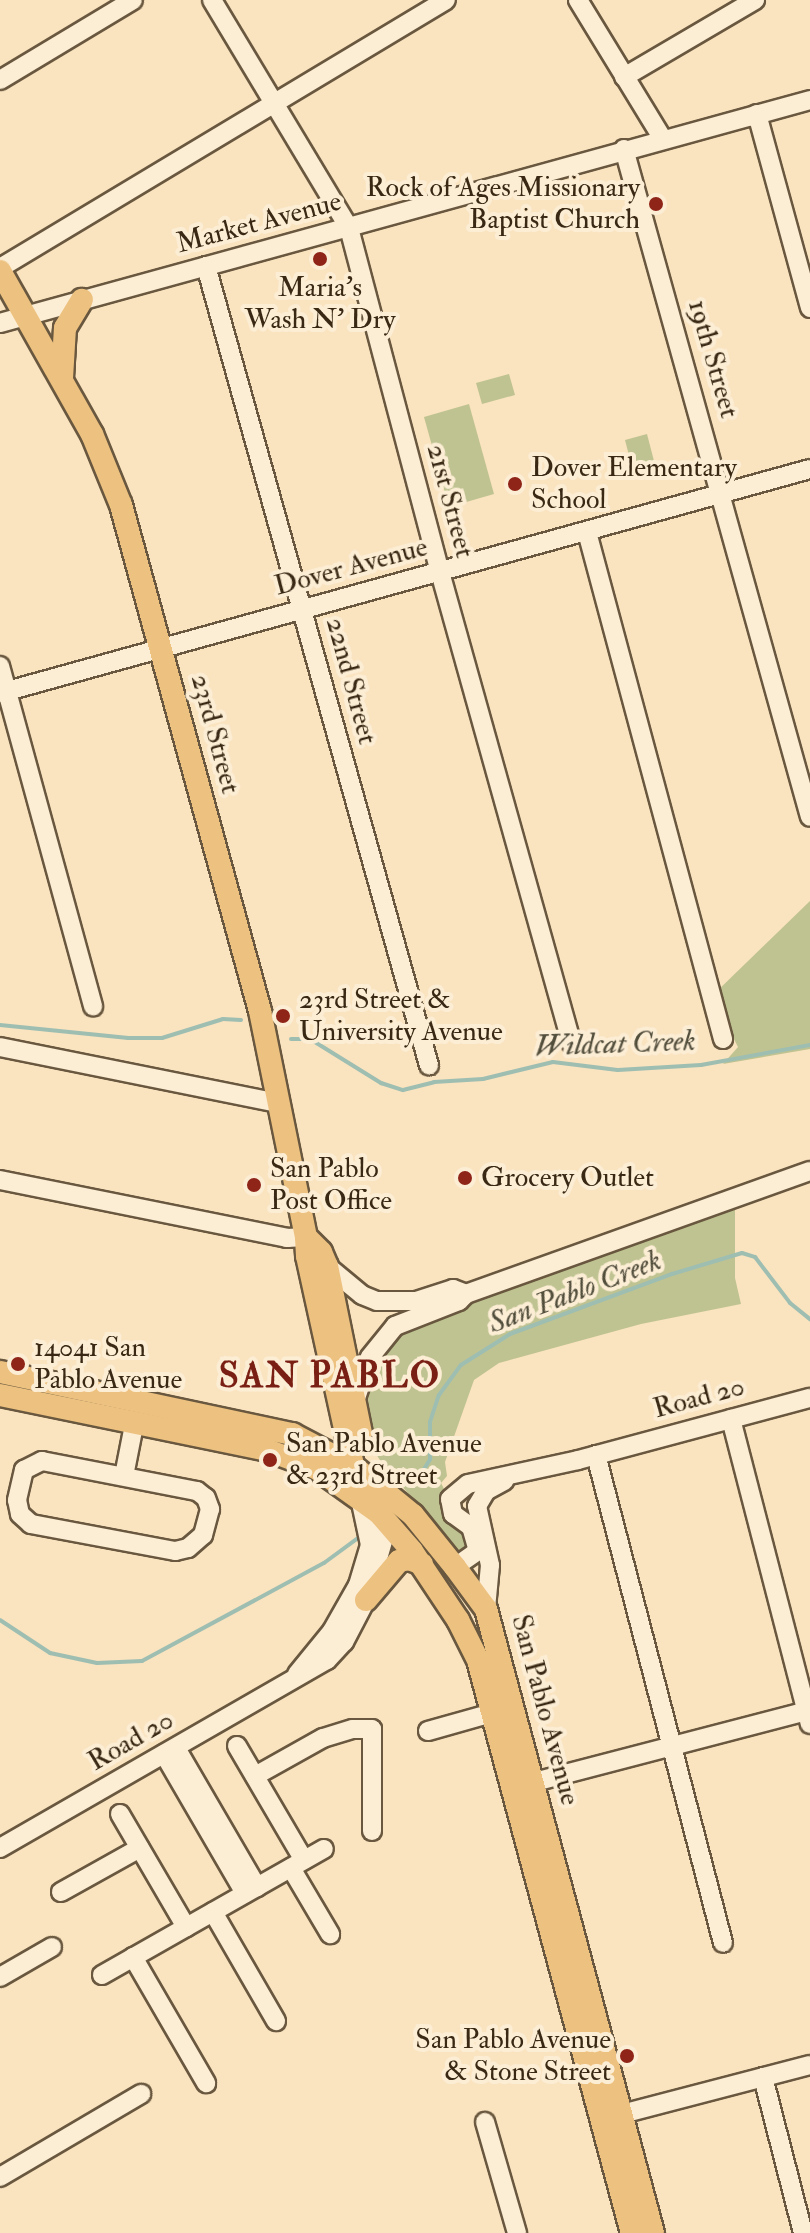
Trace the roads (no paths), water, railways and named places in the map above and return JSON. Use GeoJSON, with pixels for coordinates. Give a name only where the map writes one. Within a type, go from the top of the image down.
{"type":"FeatureCollection","features":[{"type":"Feature","properties":{"kind":"main road","name":"23rd Street"},"geometry":{"type":"LineString","coordinates":[[0,269],[92,434],[115,486],[260,1011],[306,1237],[307,1256],[353,1466]]}},
{"type":"Feature","properties":{"kind":"main road"},"geometry":{"type":"LineString","coordinates":[[62,378],[65,328],[82,300]]}},
{"type":"Feature","properties":{"kind":"main road","name":"23rd Street"},"geometry":{"type":"LineString","coordinates":[[306,1237],[321,1252],[327,1266],[355,1401],[366,1490],[379,1513]]}},
{"type":"Feature","properties":{"kind":"main road"},"geometry":{"type":"LineString","coordinates":[[292,1434],[321,1434],[330,1424],[333,1411],[323,1351],[327,1346]]}},
{"type":"Feature","properties":{"kind":"main road","name":"San Pablo Avenue"},"geometry":{"type":"LineString","coordinates":[[0,1372],[292,1434],[353,1466],[366,1490]]}},
{"type":"Feature","properties":{"kind":"main road","name":"San Pablo Avenue"},"geometry":{"type":"LineString","coordinates":[[0,1395],[138,1426],[267,1450],[316,1468],[413,1515],[455,1567],[486,1609],[588,2068],[632,2233]]}},
{"type":"Feature","properties":{"kind":"main road","name":"San Pablo Avenue"},"geometry":{"type":"LineString","coordinates":[[379,1513],[422,1564],[458,1620],[478,1660],[492,1713],[524,1785],[622,2114],[653,2233]]}},
{"type":"Feature","properties":{"kind":"main road"},"geometry":{"type":"LineString","coordinates":[[366,1600],[399,1561],[409,1559],[422,1564]]}},
{"type":"Feature","properties":{"kind":"main road"},"geometry":{"type":"LineString","coordinates":[[588,2068],[605,2083],[611,2105],[622,2114]]}},
{"type":"Feature","properties":{"kind":"main road"},"geometry":{"type":"LineString","coordinates":[[607,2142],[621,2149],[635,2194],[645,2201]]}},
{"type":"Feature","properties":{"kind":"street"},"geometry":{"type":"LineString","coordinates":[[0,80],[133,0]]}},
{"type":"Feature","properties":{"kind":"street","name":"21st Street"},"geometry":{"type":"LineString","coordinates":[[212,0],[349,228],[440,572],[572,1044]]}},
{"type":"Feature","properties":{"kind":"street"},"geometry":{"type":"LineString","coordinates":[[0,269],[446,0]]}},
{"type":"Feature","properties":{"kind":"street"},"geometry":{"type":"LineString","coordinates":[[578,0],[663,139]]}},
{"type":"Feature","properties":{"kind":"street"},"geometry":{"type":"LineString","coordinates":[[624,77],[755,0]]}},
{"type":"Feature","properties":{"kind":"street","name":"Market Avenue"},"geometry":{"type":"LineString","coordinates":[[0,323],[810,100]]}},
{"type":"Feature","properties":{"kind":"street"},"geometry":{"type":"LineString","coordinates":[[757,114],[810,308]]}},
{"type":"Feature","properties":{"kind":"street","name":"19th Street"},"geometry":{"type":"LineString","coordinates":[[624,149],[810,817]]}},
{"type":"Feature","properties":{"kind":"street","name":"22nd Street"},"geometry":{"type":"LineString","coordinates":[[206,266],[429,1065]]}},
{"type":"Feature","properties":{"kind":"street","name":"Dover Avenue"},"geometry":{"type":"LineString","coordinates":[[3,692],[810,469]]}},
{"type":"Feature","properties":{"kind":"street"},"geometry":{"type":"LineString","coordinates":[[587,532],[723,1039]]}},
{"type":"Feature","properties":{"kind":"street"},"geometry":{"type":"LineString","coordinates":[[0,666],[3,692],[93,1007]]}},
{"type":"Feature","properties":{"kind":"street"},"geometry":{"type":"LineString","coordinates":[[0,1047],[278,1103]]}},
{"type":"Feature","properties":{"kind":"street"},"geometry":{"type":"LineString","coordinates":[[355,1401],[370,1357],[382,1337],[395,1326],[459,1301],[466,1294],[810,1171]]}},
{"type":"Feature","properties":{"kind":"street"},"geometry":{"type":"LineString","coordinates":[[0,1180],[287,1238],[306,1237]]}},
{"type":"Feature","properties":{"kind":"street"},"geometry":{"type":"LineString","coordinates":[[327,1266],[354,1290],[377,1301],[416,1301],[453,1289],[466,1294]]}},
{"type":"Feature","properties":{"kind":"street","name":"Road 20"},"geometry":{"type":"LineString","coordinates":[[486,1609],[490,1565],[477,1506],[486,1491],[510,1477],[810,1398]]}},
{"type":"Feature","properties":{"kind":"street"},"geometry":{"type":"LineString","coordinates":[[524,1785],[670,1744],[809,1715],[731,1419]]}},
{"type":"Feature","properties":{"kind":"street"},"geometry":{"type":"LineString","coordinates":[[129,1477],[138,1426]]}},
{"type":"Feature","properties":{"kind":"street"},"geometry":{"type":"LineString","coordinates":[[596,1455],[723,1943]]}},
{"type":"Feature","properties":{"kind":"street"},"geometry":{"type":"LineString","coordinates":[[37,1462],[129,1477],[201,1492],[210,1509],[201,1538],[184,1549],[168,1550],[34,1525],[22,1518],[16,1507],[22,1474],[37,1462]]}},
{"type":"Feature","properties":{"kind":"street","name":"Road 20"},"geometry":{"type":"LineString","coordinates":[[455,1567],[478,1551],[471,1527],[453,1514],[450,1499],[468,1484],[495,1476],[510,1477]]}},
{"type":"Feature","properties":{"kind":"street","name":"Road 20"},"geometry":{"type":"LineString","coordinates":[[290,1683],[332,1631],[358,1585],[370,1545],[366,1490]]}},
{"type":"Feature","properties":{"kind":"street","name":"Road 20"},"geometry":{"type":"LineString","coordinates":[[0,1848],[311,1672],[344,1642],[366,1600],[383,1541],[379,1513]]}},
{"type":"Feature","properties":{"kind":"street"},"geometry":{"type":"LineString","coordinates":[[428,1731],[492,1713]]}},
{"type":"Feature","properties":{"kind":"street"},"geometry":{"type":"LineString","coordinates":[[255,1776],[323,1738],[353,1729],[372,1729],[372,1831]]}},
{"type":"Feature","properties":{"kind":"street"},"geometry":{"type":"LineString","coordinates":[[237,1746],[255,1776],[330,1934]]}},
{"type":"Feature","properties":{"kind":"street"},"geometry":{"type":"LineString","coordinates":[[170,1751],[251,1890]]}},
{"type":"Feature","properties":{"kind":"street"},"geometry":{"type":"LineString","coordinates":[[120,1814],[186,1927]]}},
{"type":"Feature","properties":{"kind":"street"},"geometry":{"type":"LineString","coordinates":[[61,1892],[140,1848]]}},
{"type":"Feature","properties":{"kind":"street"},"geometry":{"type":"LineString","coordinates":[[102,1975],[324,1849]]}},
{"type":"Feature","properties":{"kind":"street"},"geometry":{"type":"LineString","coordinates":[[213,1912],[276,2021]]}},
{"type":"Feature","properties":{"kind":"street"},"geometry":{"type":"LineString","coordinates":[[0,1977],[52,1947]]}},
{"type":"Feature","properties":{"kind":"street"},"geometry":{"type":"LineString","coordinates":[[133,1957],[206,2083]]}},
{"type":"Feature","properties":{"kind":"street"},"geometry":{"type":"LineString","coordinates":[[622,2114],[810,2065]]}},
{"type":"Feature","properties":{"kind":"street"},"geometry":{"type":"LineString","coordinates":[[763,2077],[803,2233]]}},
{"type":"Feature","properties":{"kind":"street"},"geometry":{"type":"LineString","coordinates":[[0,2177],[141,2094]]}},
{"type":"Feature","properties":{"kind":"street"},"geometry":{"type":"LineString","coordinates":[[485,2122],[517,2233]]}},
{"type":"Feature","properties":{"kind":"waterway","name":"Wildcat Creek"},"geometry":{"type":"LineString","coordinates":[[0,1025],[128,1038],[162,1038],[223,1019],[241,1020]]}},
{"type":"Feature","properties":{"kind":"waterway","name":"Wildcat Creek"},"geometry":{"type":"LineString","coordinates":[[291,1039],[310,1039],[381,1083],[403,1090],[434,1082],[483,1079],[553,1062],[618,1070],[701,1065],[810,1045]]}},
{"type":"Feature","properties":{"kind":"waterway","name":"San Pablo Creek"},"geometry":{"type":"LineString","coordinates":[[414,1485],[430,1459],[430,1422],[439,1395],[461,1365],[510,1334],[672,1274],[742,1253],[755,1257],[790,1303],[810,1319]]}},
{"type":"Feature","properties":{"kind":"waterway","name":"San Pablo Creek"},"geometry":{"type":"LineString","coordinates":[[0,1620],[50,1653],[97,1663],[142,1661],[324,1563],[358,1538]]}},
{"type":"Feature","properties":{"kind":"place","name":"Rock of Ages Missionary Baptist Church"},"geometry":{"type":"Point","coordinates":[656,204]}},
{"type":"Feature","properties":{"kind":"place","name":"Maria's Wash N' Dry"},"geometry":{"type":"Point","coordinates":[320,259]}},
{"type":"Feature","properties":{"kind":"place","name":"Dover Elementary School"},"geometry":{"type":"Point","coordinates":[515,484]}},
{"type":"Feature","properties":{"kind":"place","name":"23rd Street & University Avenue"},"geometry":{"type":"Point","coordinates":[283,1016]}},
{"type":"Feature","properties":{"kind":"place","name":"Grocery Outlet"},"geometry":{"type":"Point","coordinates":[465,1178]}},
{"type":"Feature","properties":{"kind":"place","name":"San Pablo Post Office"},"geometry":{"type":"Point","coordinates":[254,1185]}},
{"type":"Feature","properties":{"kind":"place","name":"14041 San Pablo Avenue"},"geometry":{"type":"Point","coordinates":[18,1364]}},
{"type":"Feature","properties":{"kind":"place","name":"San Pablo Avenue & 23rd Street"},"geometry":{"type":"Point","coordinates":[270,1460]}},
{"type":"Feature","properties":{"kind":"place","name":"San Pablo Avenue & Stone Street"},"geometry":{"type":"Point","coordinates":[627,2056]}},
{"type":"Feature","properties":{"kind":"district","name":"SAN PABLO"},"geometry":{"type":"Point","coordinates":[330,1376]}}]}
